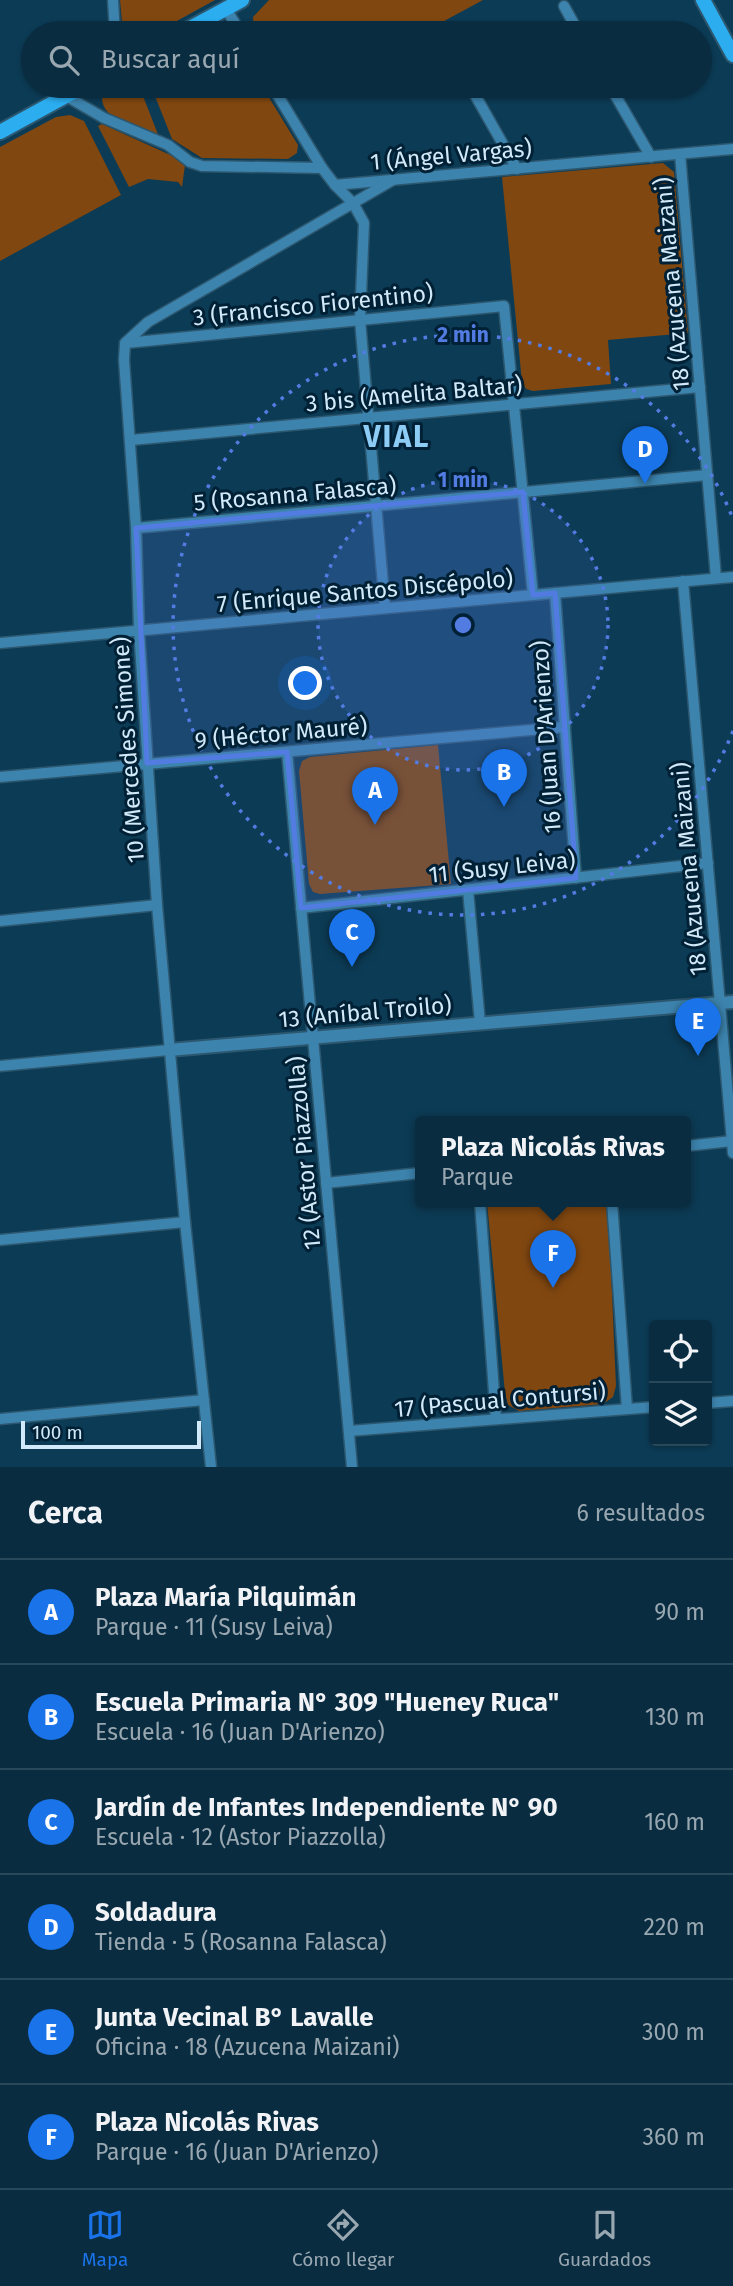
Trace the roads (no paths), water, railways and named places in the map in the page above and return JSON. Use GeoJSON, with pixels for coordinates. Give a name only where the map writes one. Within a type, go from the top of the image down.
{"type":"FeatureCollection","features":[{"type":"Feature","properties":{"kind":"main road"},"geometry":{"type":"LineString","coordinates":[[204,21],[242,0]]}},
{"type":"Feature","properties":{"kind":"main road"},"geometry":{"type":"LineString","coordinates":[[703,0],[733,55]]}},
{"type":"Feature","properties":{"kind":"main road"},"geometry":{"type":"LineString","coordinates":[[0,132],[62,98]]}},
{"type":"Feature","properties":{"kind":"street"},"geometry":{"type":"LineString","coordinates":[[113,0],[114,21]]}},
{"type":"Feature","properties":{"kind":"street"},"geometry":{"type":"LineString","coordinates":[[564,6],[572,21]]}},
{"type":"Feature","properties":{"kind":"street"},"geometry":{"type":"LineString","coordinates":[[226,9],[234,21]]}},
{"type":"Feature","properties":{"kind":"street"},"geometry":{"type":"LineString","coordinates":[[69,98],[104,118],[168,145],[190,162],[202,166],[322,168]]}},
{"type":"Feature","properties":{"kind":"street"},"geometry":{"type":"LineString","coordinates":[[279,98],[322,168],[353,203],[364,223],[360,320],[385,608]]}},
{"type":"Feature","properties":{"kind":"street"},"geometry":{"type":"LineString","coordinates":[[477,98],[517,169]]}},
{"type":"Feature","properties":{"kind":"street"},"geometry":{"type":"LineString","coordinates":[[617,98],[651,157]]}},
{"type":"Feature","properties":{"kind":"street","name":"1 (Ángel Vargas)"},"geometry":{"type":"LineString","coordinates":[[335,185],[733,149]]}},
{"type":"Feature","properties":{"kind":"street","name":"18 (Azucena Maizani)"},"geometry":{"type":"LineString","coordinates":[[680,154],[716,578]]}},
{"type":"Feature","properties":{"kind":"street"},"geometry":{"type":"LineString","coordinates":[[125,343],[148,322],[393,180]]}},
{"type":"Feature","properties":{"kind":"street","name":"3 (Francisco Fiorentino)"},"geometry":{"type":"LineString","coordinates":[[125,343],[504,306],[514,404]]}},
{"type":"Feature","properties":{"kind":"street","name":"10 (Mercedes Simone)"},"geometry":{"type":"LineString","coordinates":[[125,343],[139,630],[157,905],[185,1222],[211,1467]]}},
{"type":"Feature","properties":{"kind":"street","name":"3 bis (Amelita Baltar)"},"geometry":{"type":"LineString","coordinates":[[131,440],[700,387]]}},
{"type":"Feature","properties":{"kind":"street"},"geometry":{"type":"LineString","coordinates":[[514,404],[533,595]]}},
{"type":"Feature","properties":{"kind":"street","name":"5 (Rosanna Falasca)"},"geometry":{"type":"LineString","coordinates":[[136,528],[707,475]]}},
{"type":"Feature","properties":{"kind":"street","name":"7 (Enrique Santos Discépolo)"},"geometry":{"type":"LineString","coordinates":[[0,643],[733,577]]}},
{"type":"Feature","properties":{"kind":"street","name":"18 (Azucena Maizani)"},"geometry":{"type":"LineString","coordinates":[[683,581],[708,863],[727,1002],[733,1153]]}},
{"type":"Feature","properties":{"kind":"street","name":"16 (Juan D'Arienzo)"},"geometry":{"type":"LineString","coordinates":[[555,593],[576,878]]}},
{"type":"Feature","properties":{"kind":"street","name":"9 (Héctor Mauré)"},"geometry":{"type":"LineString","coordinates":[[0,777],[565,727]]}},
{"type":"Feature","properties":{"kind":"street","name":"12 (Astor Piazzolla)"},"geometry":{"type":"LineString","coordinates":[[287,752],[352,1467]]}},
{"type":"Feature","properties":{"kind":"street","name":"11 (Susy Leiva)"},"geometry":{"type":"LineString","coordinates":[[301,908],[708,863]]}},
{"type":"Feature","properties":{"kind":"street"},"geometry":{"type":"LineString","coordinates":[[468,890],[480,1023]]}},
{"type":"Feature","properties":{"kind":"street"},"geometry":{"type":"LineString","coordinates":[[0,921],[157,905]]}},
{"type":"Feature","properties":{"kind":"street","name":"13 (Aníbal Troilo)"},"geometry":{"type":"LineString","coordinates":[[0,1066],[727,1002]]}},
{"type":"Feature","properties":{"kind":"street"},"geometry":{"type":"LineString","coordinates":[[691,1145],[732,1141]]}},
{"type":"Feature","properties":{"kind":"street"},"geometry":{"type":"LineString","coordinates":[[326,1183],[415,1174]]}},
{"type":"Feature","properties":{"kind":"street"},"geometry":{"type":"LineString","coordinates":[[480,1207],[496,1419]]}},
{"type":"Feature","properties":{"kind":"street"},"geometry":{"type":"LineString","coordinates":[[612,1207],[626,1409]]}},
{"type":"Feature","properties":{"kind":"street"},"geometry":{"type":"LineString","coordinates":[[0,1240],[185,1222]]}},
{"type":"Feature","properties":{"kind":"street"},"geometry":{"type":"LineString","coordinates":[[0,1419],[204,1400]]}},
{"type":"Feature","properties":{"kind":"street"},"geometry":{"type":"LineString","coordinates":[[712,1403],[733,1401]]}},
{"type":"Feature","properties":{"kind":"street","name":"17 (Pascual Contursi)"},"geometry":{"type":"LineString","coordinates":[[349,1431],[649,1407]]}},
{"type":"Feature","properties":{"kind":"place","name":"Soldadura"},"geometry":{"type":"Point","coordinates":[645,484]}},
{"type":"Feature","properties":{"kind":"place","name":"Escuela Primaria N° 309 \"Hueney Ruca\""},"geometry":{"type":"Point","coordinates":[504,807]}},
{"type":"Feature","properties":{"kind":"place","name":"Plaza María Pilquimán"},"geometry":{"type":"Point","coordinates":[375,825]}},
{"type":"Feature","properties":{"kind":"place","name":"Jardín de Infantes Independiente N° 90"},"geometry":{"type":"Point","coordinates":[352,967]}},
{"type":"Feature","properties":{"kind":"place","name":"Junta Vecinal B° Lavalle"},"geometry":{"type":"Point","coordinates":[698,1056]}},
{"type":"Feature","properties":{"kind":"place","name":"Plaza Nicolás Rivas"},"geometry":{"type":"Point","coordinates":[553,1288]}},
{"type":"Feature","properties":{"kind":"district","name":"VIAL"},"geometry":{"type":"Point","coordinates":[397,437]}}]}
